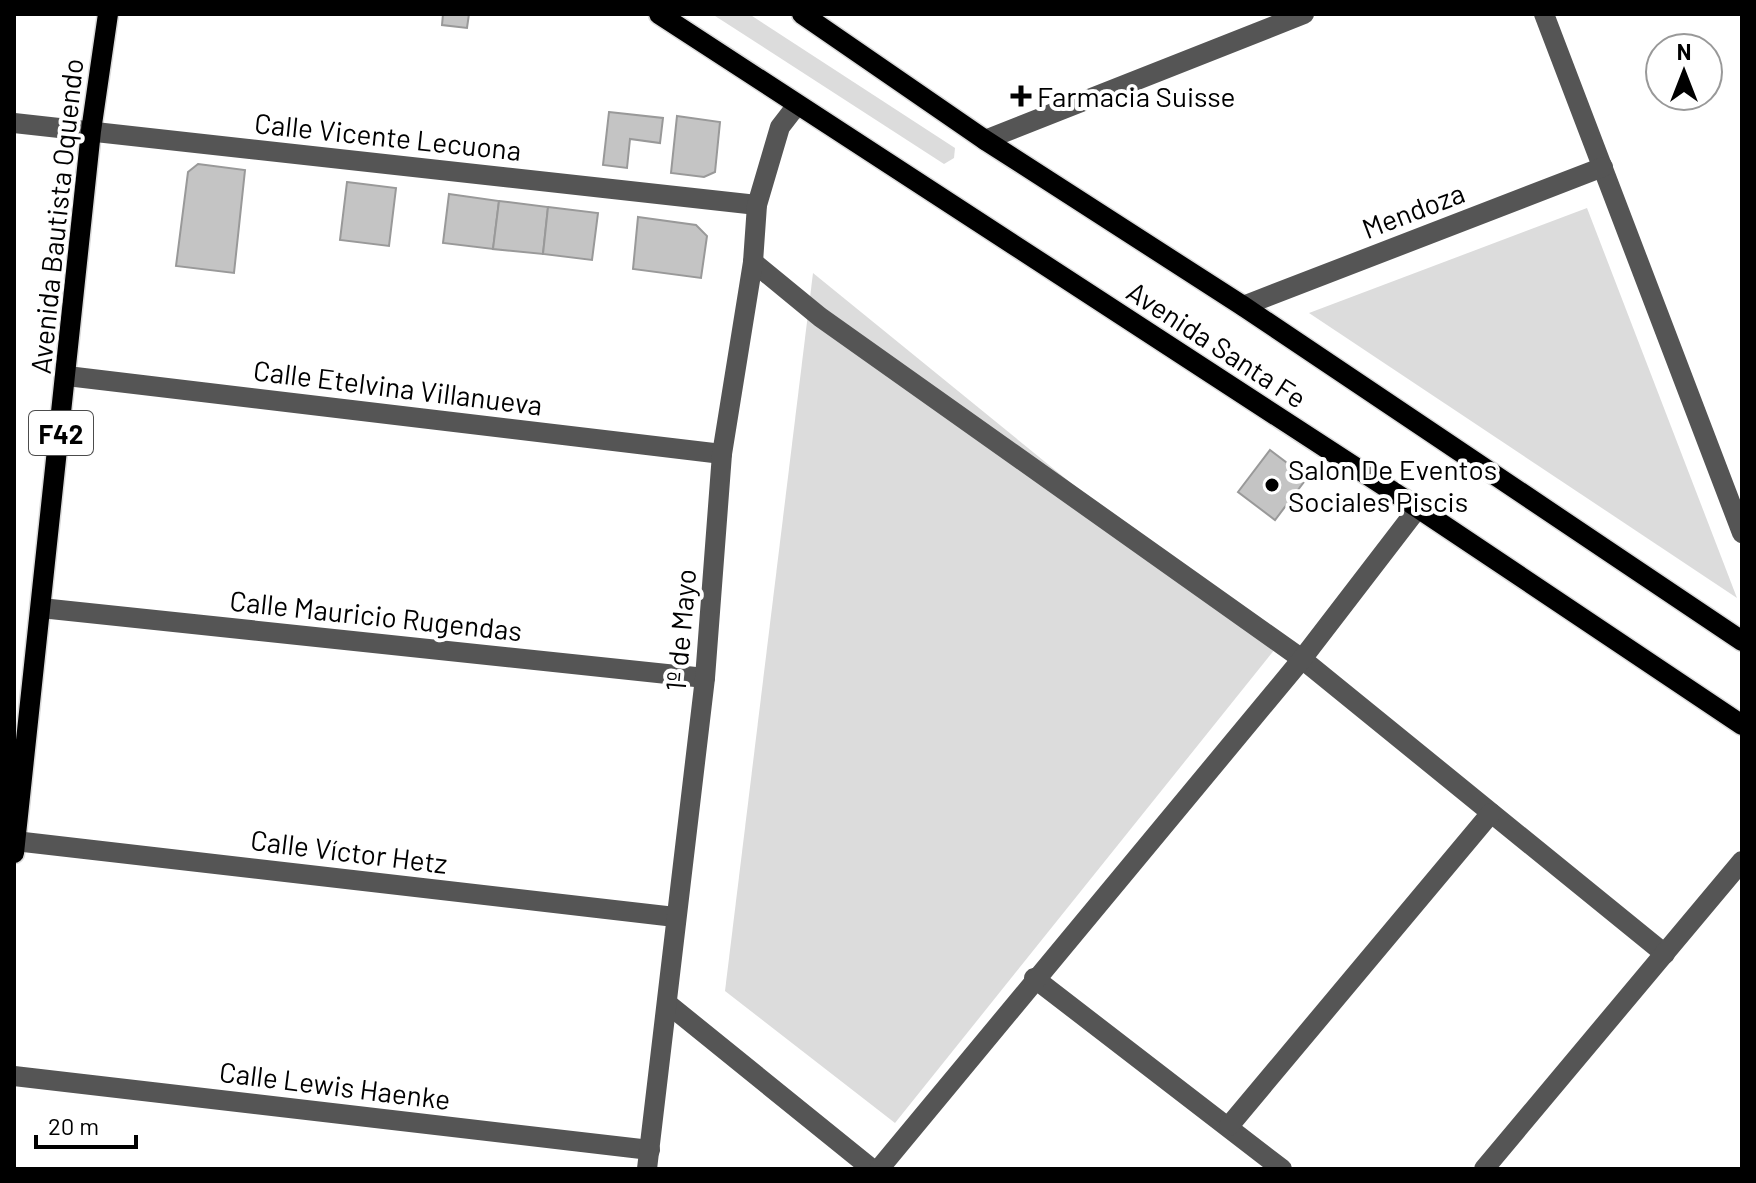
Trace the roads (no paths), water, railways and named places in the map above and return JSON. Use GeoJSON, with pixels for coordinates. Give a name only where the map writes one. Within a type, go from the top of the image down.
{"type":"FeatureCollection","features":[{"type":"Feature","properties":{"kind":"main road","name":"Avenida Bautista Oquendo"},"geometry":{"type":"LineString","coordinates":[[15,847],[91,131],[108,14]]}},
{"type":"Feature","properties":{"kind":"main road","name":"Avenida Santa Fe"},"geometry":{"type":"LineString","coordinates":[[659,14],[1418,508],[1742,725]]}},
{"type":"Feature","properties":{"kind":"main road","name":"Avenida Santa Fe"},"geometry":{"type":"LineString","coordinates":[[802,14],[985,140],[1243,306],[1742,641]]}},
{"type":"Feature","properties":{"kind":"street"},"geometry":{"type":"LineString","coordinates":[[985,140],[1304,14]]}},
{"type":"Feature","properties":{"kind":"street"},"geometry":{"type":"LineString","coordinates":[[1544,14],[1742,533]]}},
{"type":"Feature","properties":{"kind":"street","name":"1º de Mayo"},"geometry":{"type":"LineString","coordinates":[[648,1159],[705,678],[722,454],[753,262],[757,205],[780,127],[797,105]]}},
{"type":"Feature","properties":{"kind":"street","name":"Calle Vicente Lecuona"},"geometry":{"type":"LineString","coordinates":[[14,123],[757,205]]}},
{"type":"Feature","properties":{"kind":"street","name":"Mendoza"},"geometry":{"type":"LineString","coordinates":[[1243,306],[1603,167]]}},
{"type":"Feature","properties":{"kind":"street"},"geometry":{"type":"LineString","coordinates":[[753,262],[820,317],[1302,659],[1665,954]]}},
{"type":"Feature","properties":{"kind":"street","name":"Calle Etelvina Villanueva"},"geometry":{"type":"LineString","coordinates":[[67,376],[722,454]]}},
{"type":"Feature","properties":{"kind":"street"},"geometry":{"type":"LineString","coordinates":[[879,1169],[1034,978],[1302,659],[1418,508]]}},
{"type":"Feature","properties":{"kind":"street","name":"Calle Mauricio Rugendas"},"geometry":{"type":"LineString","coordinates":[[41,608],[705,678]]}},
{"type":"Feature","properties":{"kind":"street"},"geometry":{"type":"LineString","coordinates":[[1229,1126],[1491,813]]}},
{"type":"Feature","properties":{"kind":"street","name":"Calle Víctor Hetz"},"geometry":{"type":"LineString","coordinates":[[15,847],[675,917]]}},
{"type":"Feature","properties":{"kind":"street"},"geometry":{"type":"LineString","coordinates":[[1484,1169],[1742,861]]}},
{"type":"Feature","properties":{"kind":"street"},"geometry":{"type":"LineString","coordinates":[[1034,978],[1282,1169]]}},
{"type":"Feature","properties":{"kind":"street"},"geometry":{"type":"LineString","coordinates":[[668,1004],[872,1169]]}},
{"type":"Feature","properties":{"kind":"street","name":"Calle Lewis Haenke"},"geometry":{"type":"LineString","coordinates":[[14,1076],[648,1159]]}},
{"type":"Feature","properties":{"kind":"place","name":"Farmacia Suisse"},"geometry":{"type":"Point","coordinates":[1021,96]}},
{"type":"Feature","properties":{"kind":"place","name":"Salon De Eventos Sociales Piscis"},"geometry":{"type":"Point","coordinates":[1272,485]}}]}
